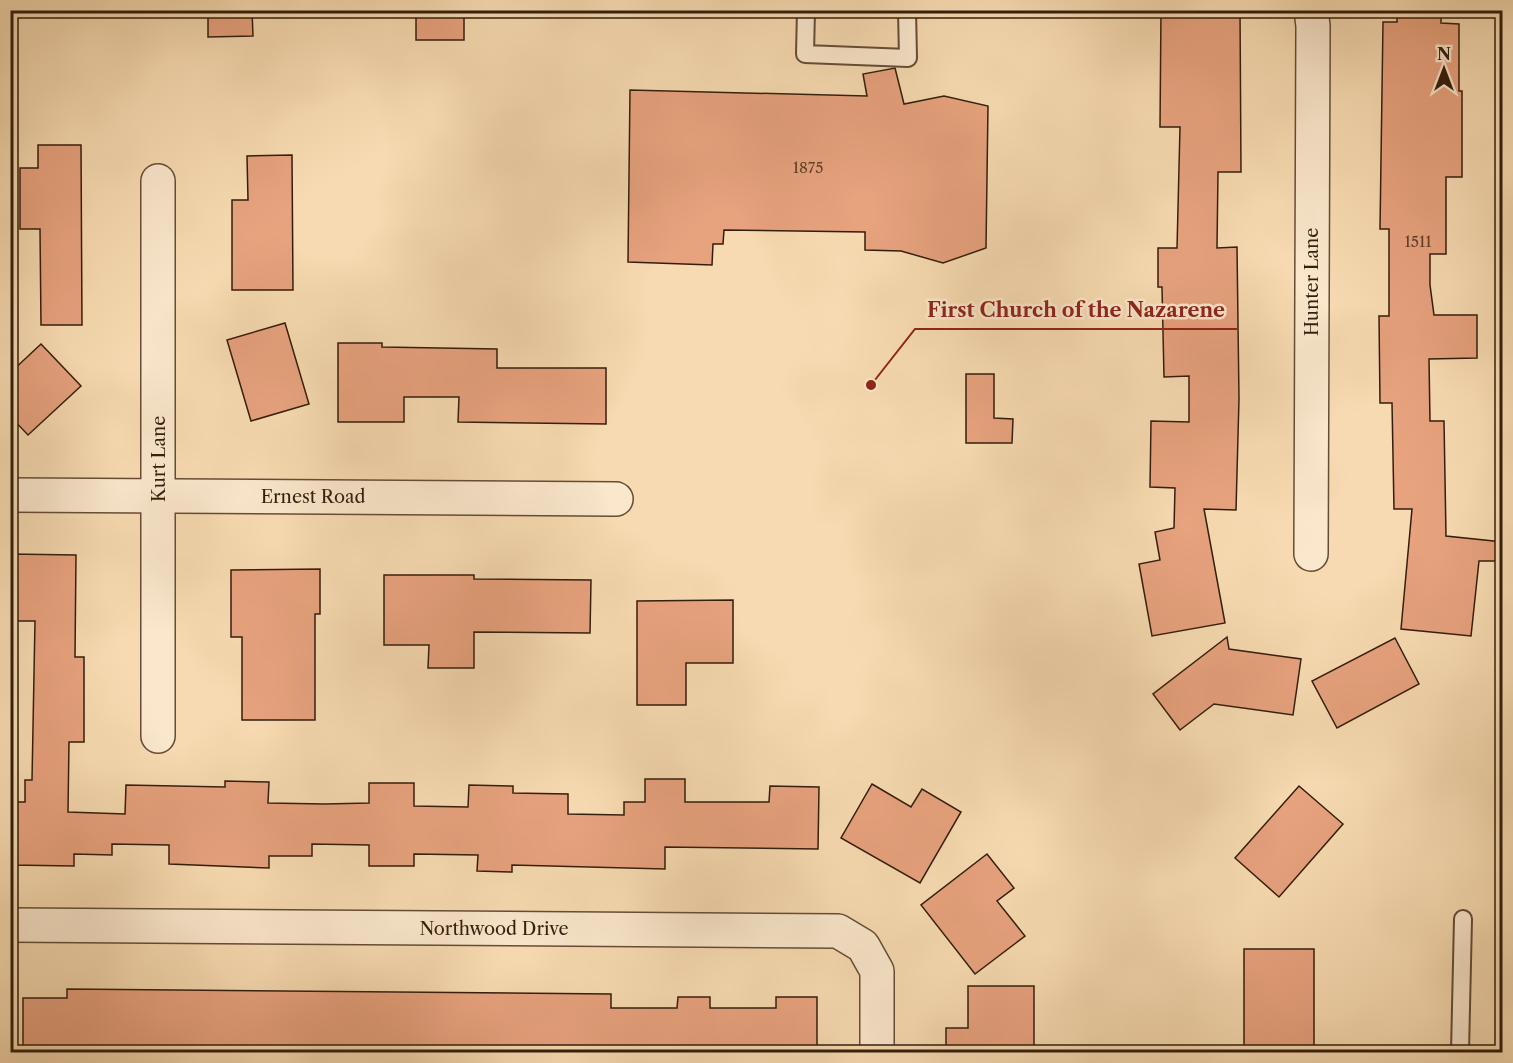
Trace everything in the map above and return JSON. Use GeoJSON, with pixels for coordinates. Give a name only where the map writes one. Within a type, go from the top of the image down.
{"type":"FeatureCollection","features":[{"type":"Feature","properties":{"kind":"street","name":"Hunter Lane"},"geometry":{"type":"LineString","coordinates":[[1311,10],[1314,26],[1311,554]]}},
{"type":"Feature","properties":{"kind":"street","name":"Kurt Lane"},"geometry":{"type":"LineString","coordinates":[[158,182],[160,497],[158,736]]}},
{"type":"Feature","properties":{"kind":"street","name":"Ernest Road"},"geometry":{"type":"LineString","coordinates":[[10,495],[616,499]]}},
{"type":"Feature","properties":{"kind":"street","name":"Northwood Drive"},"geometry":{"type":"LineString","coordinates":[[10,925],[838,931],[863,946],[877,971],[877,1053]]}},
{"type":"Feature","properties":{"kind":"lane"},"geometry":{"type":"LineString","coordinates":[[806,10],[805,54],[908,58],[907,10]]}},
{"type":"Feature","properties":{"kind":"lane"},"geometry":{"type":"LineString","coordinates":[[1460,1053],[1463,919]]}},
{"type":"Feature","properties":{"kind":"building"},"geometry":{"type":"Polygon","coordinates":[[[208,10],[252,10],[253,36],[208,37],[208,10]]]}},
{"type":"Feature","properties":{"kind":"building"},"geometry":{"type":"Polygon","coordinates":[[[416,10],[464,10],[464,40],[416,40],[416,10]]]}},
{"type":"Feature","properties":{"kind":"building"},"geometry":{"type":"Polygon","coordinates":[[[1161,10],[1240,10],[1241,172],[1218,172],[1217,248],[1237,247],[1239,399],[1236,510],[1204,509],[1225,623],[1152,636],[1139,564],[1160,560],[1155,532],[1174,528],[1175,488],[1150,487],[1151,421],[1189,422],[1189,376],[1164,377],[1162,287],[1158,287],[1158,248],[1177,248],[1180,127],[1160,127],[1161,10]]]}},
{"type":"Feature","properties":{"kind":"building"},"geometry":{"type":"Polygon","coordinates":[[[1397,10],[1441,10],[1441,23],[1459,24],[1462,177],[1446,177],[1446,254],[1430,254],[1430,285],[1434,315],[1477,315],[1477,358],[1429,359],[1430,421],[1444,421],[1446,536],[1503,542],[1503,561],[1479,561],[1471,636],[1401,629],[1412,509],[1394,509],[1392,403],[1380,403],[1379,316],[1389,316],[1389,229],[1380,229],[1383,22],[1397,22],[1397,10]]]}},
{"type":"Feature","properties":{"kind":"building"},"geometry":{"type":"Polygon","coordinates":[[[895,68],[904,104],[944,96],[988,106],[986,248],[943,263],[901,251],[865,250],[865,232],[724,230],[723,244],[713,244],[712,265],[628,262],[630,90],[867,96],[863,74],[895,68]]]}},
{"type":"Feature","properties":{"kind":"building"},"geometry":{"type":"Polygon","coordinates":[[[38,145],[81,145],[82,325],[41,325],[40,229],[20,229],[20,168],[38,168],[38,145]]]}},
{"type":"Feature","properties":{"kind":"building"},"geometry":{"type":"Polygon","coordinates":[[[292,155],[293,290],[232,290],[232,200],[248,200],[247,156],[292,155]]]}},
{"type":"Feature","properties":{"kind":"building"},"geometry":{"type":"Polygon","coordinates":[[[285,323],[309,404],[251,421],[227,340],[285,323]]]}},
{"type":"Feature","properties":{"kind":"building"},"geometry":{"type":"Polygon","coordinates":[[[338,343],[382,343],[382,347],[497,349],[497,368],[606,368],[606,424],[458,422],[459,397],[404,397],[404,422],[338,422],[338,343]]]}},
{"type":"Feature","properties":{"kind":"building"},"geometry":{"type":"Polygon","coordinates":[[[41,344],[81,386],[28,435],[10,416],[10,373],[41,344]]]}},
{"type":"Feature","properties":{"kind":"building"},"geometry":{"type":"Polygon","coordinates":[[[966,374],[994,374],[994,418],[1013,419],[1012,443],[966,443],[966,374]]]}},
{"type":"Feature","properties":{"kind":"building"},"geometry":{"type":"Polygon","coordinates":[[[10,554],[76,555],[75,657],[84,657],[84,742],[69,742],[68,812],[125,814],[126,785],[225,787],[225,781],[269,782],[268,803],[325,804],[369,803],[369,783],[414,783],[414,806],[468,807],[469,785],[513,786],[513,793],[568,794],[568,814],[624,815],[624,802],[645,802],[645,779],[685,779],[685,802],[769,802],[770,786],[819,787],[818,849],[665,847],[665,869],[512,865],[512,872],[477,871],[478,855],[414,854],[414,866],[369,866],[369,845],[312,844],[312,856],[269,856],[269,868],[169,864],[169,845],[112,844],[112,855],[74,854],[74,866],[10,865],[10,802],[25,802],[25,780],[32,780],[35,621],[10,621],[10,554]]]}},
{"type":"Feature","properties":{"kind":"building"},"geometry":{"type":"Polygon","coordinates":[[[320,569],[320,614],[315,614],[315,720],[242,720],[242,637],[231,637],[231,570],[320,569]]]}},
{"type":"Feature","properties":{"kind":"building"},"geometry":{"type":"Polygon","coordinates":[[[384,575],[474,575],[474,579],[591,580],[590,633],[474,632],[474,668],[428,668],[429,645],[384,645],[384,575]]]}},
{"type":"Feature","properties":{"kind":"building"},"geometry":{"type":"Polygon","coordinates":[[[733,600],[733,663],[686,663],[686,705],[637,705],[637,601],[733,600]]]}},
{"type":"Feature","properties":{"kind":"building"},"geometry":{"type":"Polygon","coordinates":[[[1227,637],[1229,649],[1301,659],[1293,715],[1214,704],[1180,730],[1153,694],[1227,637]]]}},
{"type":"Feature","properties":{"kind":"building"},"geometry":{"type":"Polygon","coordinates":[[[1395,638],[1419,684],[1337,728],[1312,681],[1395,638]]]}},
{"type":"Feature","properties":{"kind":"building"},"geometry":{"type":"Polygon","coordinates":[[[872,784],[911,807],[922,789],[961,812],[920,883],[841,838],[872,784]]]}},
{"type":"Feature","properties":{"kind":"building"},"geometry":{"type":"Polygon","coordinates":[[[1299,786],[1343,824],[1279,897],[1235,858],[1299,786]]]}},
{"type":"Feature","properties":{"kind":"building"},"geometry":{"type":"Polygon","coordinates":[[[987,854],[1014,888],[997,901],[1025,936],[975,974],[921,905],[987,854]]]}},
{"type":"Feature","properties":{"kind":"building"},"geometry":{"type":"Polygon","coordinates":[[[1244,949],[1314,949],[1314,1053],[1244,1053],[1244,949]]]}},
{"type":"Feature","properties":{"kind":"building"},"geometry":{"type":"Polygon","coordinates":[[[968,986],[1034,986],[1034,1053],[946,1053],[946,1028],[968,1028],[968,986]]]}},
{"type":"Feature","properties":{"kind":"building"},"geometry":{"type":"Polygon","coordinates":[[[67,989],[611,994],[611,1008],[677,1008],[678,997],[710,997],[710,1008],[776,1008],[776,997],[817,997],[817,1053],[23,1053],[23,998],[67,998],[67,989]]]}},
{"type":"Feature","properties":{"kind":"place","name":"First Church of the Nazarene"},"geometry":{"type":"Point","coordinates":[871,385]}}]}
